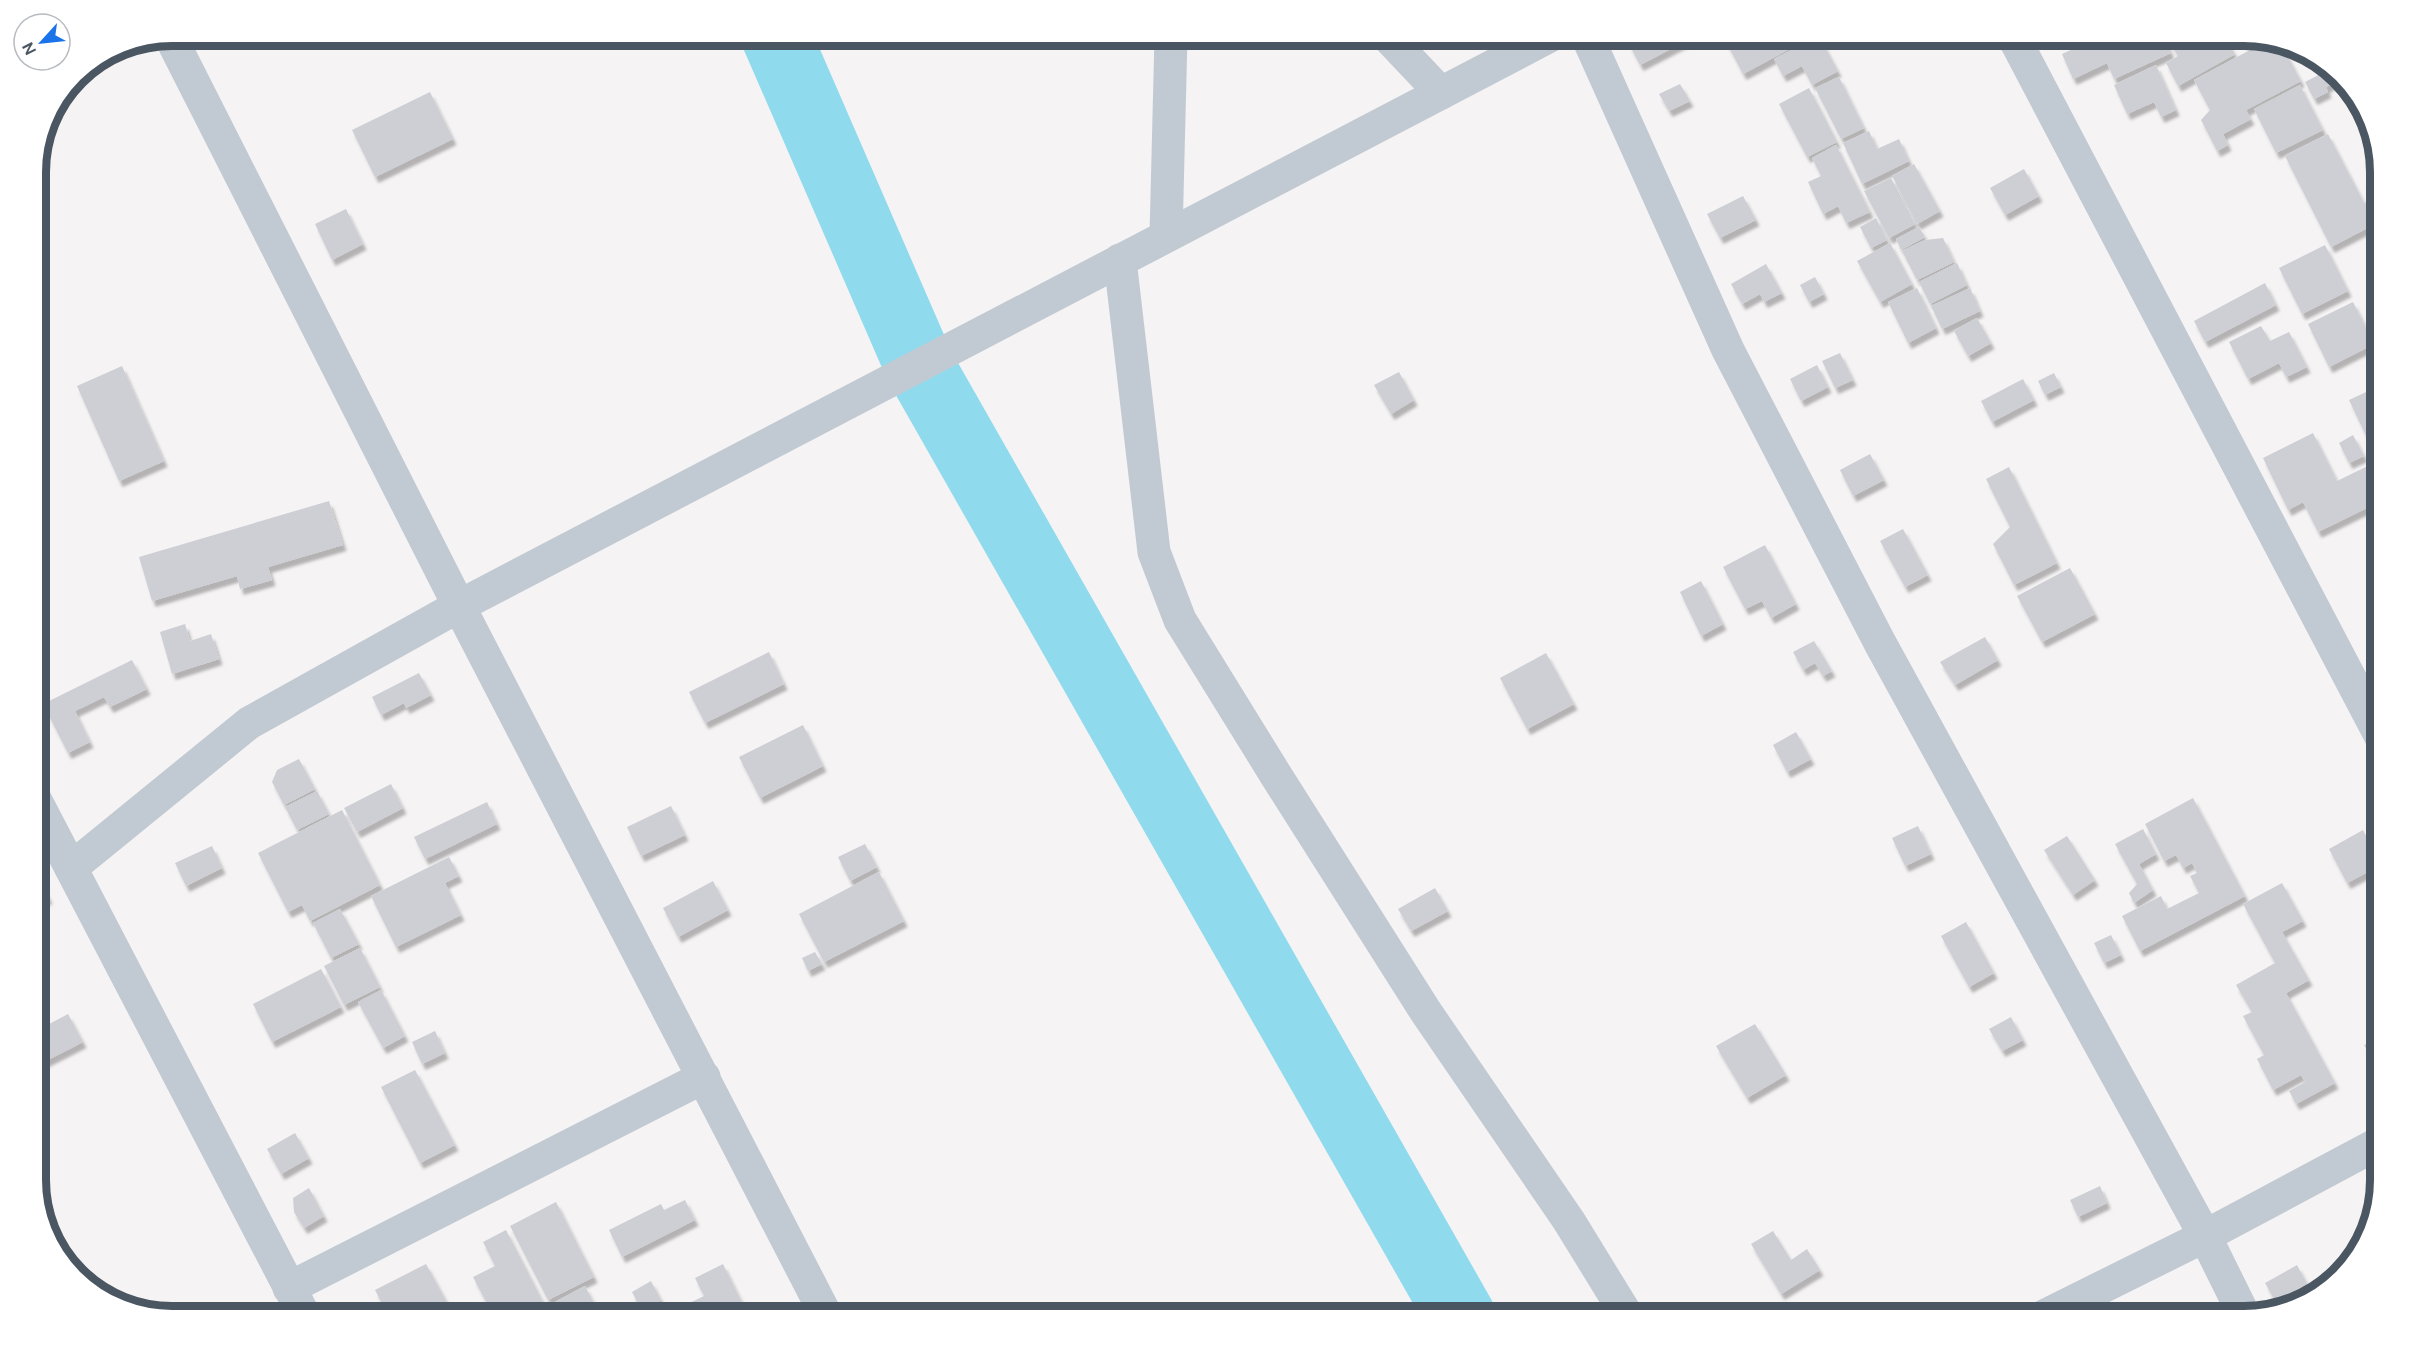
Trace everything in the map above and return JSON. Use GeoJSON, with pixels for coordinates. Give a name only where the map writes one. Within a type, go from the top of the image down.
{"type":"FeatureCollection","features":[{"type":"Feature","properties":{"kind":"street"},"geometry":{"type":"LineString","coordinates":[[1397,46],[1441,93]]}},
{"type":"Feature","properties":{"kind":"street"},"geometry":{"type":"LineString","coordinates":[[71,868],[249,723],[459,606],[1530,46]]}},
{"type":"Feature","properties":{"kind":"street"},"geometry":{"type":"LineString","coordinates":[[1592,46],[1739,371],[1880,643],[2205,1236],[2240,1306]]}},
{"type":"Feature","properties":{"kind":"street"},"geometry":{"type":"LineString","coordinates":[[2018,46],[2370,715]]}},
{"type":"Feature","properties":{"kind":"street"},"geometry":{"type":"LineString","coordinates":[[176,47],[459,606],[821,1306]]}},
{"type":"Feature","properties":{"kind":"street"},"geometry":{"type":"LineString","coordinates":[[1166,236],[1171,47]]}},
{"type":"Feature","properties":{"kind":"street"},"geometry":{"type":"LineString","coordinates":[[1120,260],[1154,552],[1180,620],[1426,1012],[1569,1221],[1621,1306]]}},
{"type":"Feature","properties":{"kind":"street"},"geometry":{"type":"LineString","coordinates":[[47,827],[71,868],[299,1306]]}},
{"type":"Feature","properties":{"kind":"street"},"geometry":{"type":"LineString","coordinates":[[289,1288],[704,1077]]}},
{"type":"Feature","properties":{"kind":"street"},"geometry":{"type":"LineString","coordinates":[[2064,1306],[2205,1236],[2370,1148]]}},
{"type":"Feature","properties":{"kind":"building"},"geometry":{"type":"Polygon","coordinates":[[[1630,46],[1676,46],[1640,65],[1630,46]]]}},
{"type":"Feature","properties":{"kind":"building"},"geometry":{"type":"Polygon","coordinates":[[[1728,46],[1795,46],[1743,74],[1728,46]]]}},
{"type":"Feature","properties":{"kind":"building"},"geometry":{"type":"Polygon","coordinates":[[[1799,46],[1825,46],[1838,71],[1812,85],[1802,66],[1783,76],[1774,59],[1799,46]]]}},
{"type":"Feature","properties":{"kind":"building"},"geometry":{"type":"Polygon","coordinates":[[[2079,46],[2168,46],[2171,53],[2114,79],[2107,63],[2073,79],[2062,54],[2079,46]]]}},
{"type":"Feature","properties":{"kind":"building"},"geometry":{"type":"Polygon","coordinates":[[[2172,46],[2230,46],[2235,54],[2178,86],[2166,63],[2178,56],[2172,46]]]}},
{"type":"Feature","properties":{"kind":"building"},"geometry":{"type":"Polygon","coordinates":[[[2255,47],[2286,54],[2301,81],[2246,110],[2251,119],[2223,134],[2228,145],[2217,151],[2201,120],[2210,110],[2194,80],[2255,47]]]}},
{"type":"Feature","properties":{"kind":"building"},"geometry":{"type":"Polygon","coordinates":[[[2156,65],[2176,110],[2161,117],[2154,102],[2127,114],[2114,85],[2156,65]]]}},
{"type":"Feature","properties":{"kind":"building"},"geometry":{"type":"Polygon","coordinates":[[[2322,73],[2334,83],[2326,87],[2328,92],[2314,99],[2305,82],[2322,73]]]}},
{"type":"Feature","properties":{"kind":"building"},"geometry":{"type":"Polygon","coordinates":[[[1839,77],[1864,128],[1841,139],[1815,88],[1839,77]]]}},
{"type":"Feature","properties":{"kind":"building"},"geometry":{"type":"Polygon","coordinates":[[[1680,84],[1690,101],[1669,111],[1659,94],[1680,84]]]}},
{"type":"Feature","properties":{"kind":"building"},"geometry":{"type":"Polygon","coordinates":[[[2300,85],[2323,130],[2276,153],[2254,109],[2300,85]]]}},
{"type":"Feature","properties":{"kind":"building"},"geometry":{"type":"Polygon","coordinates":[[[1809,88],[1837,142],[1807,157],[1779,104],[1809,88]]]}},
{"type":"Feature","properties":{"kind":"building"},"geometry":{"type":"Polygon","coordinates":[[[430,92],[453,139],[375,177],[352,130],[430,92]]]}},
{"type":"Feature","properties":{"kind":"building"},"geometry":{"type":"Polygon","coordinates":[[[1869,131],[1877,149],[1899,139],[1909,161],[1862,184],[1843,143],[1869,131]]]}},
{"type":"Feature","properties":{"kind":"building"},"geometry":{"type":"Polygon","coordinates":[[[2328,134],[2364,203],[2370,200],[2370,227],[2331,247],[2285,156],[2328,134]]]}},
{"type":"Feature","properties":{"kind":"building"},"geometry":{"type":"Polygon","coordinates":[[[1836,145],[1870,212],[1846,223],[1838,206],[1823,214],[1808,182],[1821,176],[1812,158],[1836,145]]]}},
{"type":"Feature","properties":{"kind":"building"},"geometry":{"type":"Polygon","coordinates":[[[1914,164],[1940,211],[1917,224],[1892,176],[1914,164]]]}},
{"type":"Feature","properties":{"kind":"building"},"geometry":{"type":"Polygon","coordinates":[[[2024,169],[2039,196],[2005,215],[1990,188],[2024,169]]]}},
{"type":"Feature","properties":{"kind":"building"},"geometry":{"type":"Polygon","coordinates":[[[1891,178],[1915,224],[1889,238],[1864,191],[1891,178]]]}},
{"type":"Feature","properties":{"kind":"building"},"geometry":{"type":"Polygon","coordinates":[[[1743,196],[1756,220],[1720,238],[1707,214],[1743,196]]]}},
{"type":"Feature","properties":{"kind":"building"},"geometry":{"type":"Polygon","coordinates":[[[346,209],[363,244],[332,260],[315,224],[346,209]]]}},
{"type":"Feature","properties":{"kind":"building"},"geometry":{"type":"Polygon","coordinates":[[[1876,218],[1887,240],[1871,248],[1860,227],[1876,218]]]}},
{"type":"Feature","properties":{"kind":"building"},"geometry":{"type":"Polygon","coordinates":[[[1919,227],[1925,237],[1901,250],[1896,239],[1919,227]]]}},
{"type":"Feature","properties":{"kind":"building"},"geometry":{"type":"Polygon","coordinates":[[[1943,238],[1954,262],[1917,280],[1902,251],[1925,240],[1943,238]]]}},
{"type":"Feature","properties":{"kind":"building"},"geometry":{"type":"Polygon","coordinates":[[[1890,243],[1912,284],[1880,302],[1857,261],[1890,243]]]}},
{"type":"Feature","properties":{"kind":"building"},"geometry":{"type":"Polygon","coordinates":[[[2325,245],[2348,291],[2302,314],[2279,268],[2325,245]]]}},
{"type":"Feature","properties":{"kind":"building"},"geometry":{"type":"Polygon","coordinates":[[[1957,263],[1967,285],[1930,304],[1919,282],[1957,263]]]}},
{"type":"Feature","properties":{"kind":"building"},"geometry":{"type":"Polygon","coordinates":[[[1766,264],[1782,293],[1764,302],[1760,294],[1742,304],[1731,284],[1766,264]]]}},
{"type":"Feature","properties":{"kind":"building"},"geometry":{"type":"Polygon","coordinates":[[[1815,277],[1824,294],[1809,302],[1800,285],[1815,277]]]}},
{"type":"Feature","properties":{"kind":"building"},"geometry":{"type":"Polygon","coordinates":[[[2265,283],[2276,305],[2205,342],[2194,321],[2265,283]]]}},
{"type":"Feature","properties":{"kind":"building"},"geometry":{"type":"Polygon","coordinates":[[[1917,288],[1936,328],[1908,343],[1888,302],[1917,288]]]}},
{"type":"Feature","properties":{"kind":"building"},"geometry":{"type":"Polygon","coordinates":[[[1970,288],[1980,311],[1942,329],[1931,306],[1970,288]]]}},
{"type":"Feature","properties":{"kind":"building"},"geometry":{"type":"Polygon","coordinates":[[[2353,302],[2370,336],[2370,346],[2329,367],[2308,324],[2353,302]]]}},
{"type":"Feature","properties":{"kind":"building"},"geometry":{"type":"Polygon","coordinates":[[[1977,318],[1991,343],[1968,356],[1954,331],[1977,318]]]}},
{"type":"Feature","properties":{"kind":"building"},"geometry":{"type":"Polygon","coordinates":[[[2261,326],[2270,341],[2289,332],[2307,367],[2286,377],[2279,363],[2248,379],[2229,342],[2261,326]]]}},
{"type":"Feature","properties":{"kind":"building"},"geometry":{"type":"Polygon","coordinates":[[[1840,353],[1853,380],[1835,388],[1822,361],[1840,353]]]}},
{"type":"Feature","properties":{"kind":"building"},"geometry":{"type":"Polygon","coordinates":[[[1817,365],[1828,387],[1801,401],[1790,379],[1817,365]]]}},
{"type":"Feature","properties":{"kind":"building"},"geometry":{"type":"Polygon","coordinates":[[[122,366],[164,461],[119,481],[77,386],[122,366]]]}},
{"type":"Feature","properties":{"kind":"building"},"geometry":{"type":"Polygon","coordinates":[[[1399,372],[1414,400],[1391,414],[1374,385],[1399,372]]]}},
{"type":"Feature","properties":{"kind":"building"},"geometry":{"type":"Polygon","coordinates":[[[2054,373],[2061,387],[2045,395],[2038,381],[2054,373]]]}},
{"type":"Feature","properties":{"kind":"building"},"geometry":{"type":"Polygon","coordinates":[[[2023,379],[2034,400],[1992,422],[1981,401],[2023,379]]]}},
{"type":"Feature","properties":{"kind":"building"},"geometry":{"type":"Polygon","coordinates":[[[2370,390],[2370,444],[2349,400],[2370,390]]]}},
{"type":"Feature","properties":{"kind":"building"},"geometry":{"type":"Polygon","coordinates":[[[2313,433],[2337,481],[2370,465],[2370,506],[2318,532],[2303,502],[2288,510],[2263,458],[2313,433]]]}},
{"type":"Feature","properties":{"kind":"building"},"geometry":{"type":"Polygon","coordinates":[[[2353,435],[2364,456],[2349,463],[2339,443],[2353,435]]]}},
{"type":"Feature","properties":{"kind":"building"},"geometry":{"type":"Polygon","coordinates":[[[1870,454],[1884,480],[1853,496],[1840,470],[1870,454]]]}},
{"type":"Feature","properties":{"kind":"building"},"geometry":{"type":"Polygon","coordinates":[[[2009,467],[2057,563],[2014,585],[1993,544],[2010,527],[1986,479],[2009,467]]]}},
{"type":"Feature","properties":{"kind":"building"},"geometry":{"type":"Polygon","coordinates":[[[329,501],[343,545],[268,567],[272,580],[240,589],[237,576],[152,601],[139,557],[329,501]]]}},
{"type":"Feature","properties":{"kind":"building"},"geometry":{"type":"Polygon","coordinates":[[[1903,529],[1928,575],[1905,587],[1880,541],[1903,529]]]}},
{"type":"Feature","properties":{"kind":"building"},"geometry":{"type":"Polygon","coordinates":[[[1765,545],[1796,604],[1771,618],[1762,601],[1745,609],[1723,567],[1765,545]]]}},
{"type":"Feature","properties":{"kind":"building"},"geometry":{"type":"Polygon","coordinates":[[[2070,568],[2095,614],[2042,642],[2017,596],[2070,568]]]}},
{"type":"Feature","properties":{"kind":"building"},"geometry":{"type":"Polygon","coordinates":[[[1701,581],[1723,624],[1701,636],[1680,592],[1701,581]]]}},
{"type":"Feature","properties":{"kind":"building"},"geometry":{"type":"Polygon","coordinates":[[[185,624],[190,641],[211,634],[219,659],[172,674],[160,632],[185,624]]]}},
{"type":"Feature","properties":{"kind":"building"},"geometry":{"type":"Polygon","coordinates":[[[1985,637],[1998,660],[1955,685],[1940,662],[1985,637]]]}},
{"type":"Feature","properties":{"kind":"building"},"geometry":{"type":"Polygon","coordinates":[[[1814,641],[1832,671],[1823,676],[1815,663],[1803,670],[1793,652],[1814,641]]]}},
{"type":"Feature","properties":{"kind":"building"},"geometry":{"type":"Polygon","coordinates":[[[769,652],[784,684],[705,723],[689,692],[769,652]]]}},
{"type":"Feature","properties":{"kind":"building"},"geometry":{"type":"Polygon","coordinates":[[[1546,653],[1574,704],[1527,729],[1500,678],[1546,653]]]}},
{"type":"Feature","properties":{"kind":"building"},"geometry":{"type":"Polygon","coordinates":[[[132,660],[147,689],[110,707],[104,697],[75,711],[90,742],[68,753],[47,712],[47,702],[132,660]]]}},
{"type":"Feature","properties":{"kind":"building"},"geometry":{"type":"Polygon","coordinates":[[[419,673],[431,695],[406,708],[404,703],[381,715],[372,697],[419,673]]]}},
{"type":"Feature","properties":{"kind":"building"},"geometry":{"type":"Polygon","coordinates":[[[803,725],[823,766],[760,798],[739,757],[803,725]]]}},
{"type":"Feature","properties":{"kind":"building"},"geometry":{"type":"Polygon","coordinates":[[[1796,732],[1811,759],[1787,772],[1773,745],[1796,732]]]}},
{"type":"Feature","properties":{"kind":"building"},"geometry":{"type":"Polygon","coordinates":[[[299,759],[315,789],[284,805],[272,782],[277,770],[299,759]]]}},
{"type":"Feature","properties":{"kind":"building"},"geometry":{"type":"Polygon","coordinates":[[[391,784],[403,808],[357,832],[344,808],[391,784]]]}},
{"type":"Feature","properties":{"kind":"building"},"geometry":{"type":"Polygon","coordinates":[[[317,791],[329,814],[297,830],[285,807],[317,791]]]}},
{"type":"Feature","properties":{"kind":"building"},"geometry":{"type":"Polygon","coordinates":[[[2193,798],[2245,896],[2140,951],[2122,916],[2161,896],[2167,909],[2199,893],[2190,876],[2197,873],[2192,863],[2183,868],[2176,855],[2164,861],[2145,824],[2193,798]]]}},
{"type":"Feature","properties":{"kind":"building"},"geometry":{"type":"Polygon","coordinates":[[[487,802],[497,824],[425,859],[414,837],[487,802]]]}},
{"type":"Feature","properties":{"kind":"building"},"geometry":{"type":"Polygon","coordinates":[[[671,806],[685,835],[641,856],[627,827],[671,806]]]}},
{"type":"Feature","properties":{"kind":"building"},"geometry":{"type":"Polygon","coordinates":[[[342,810],[380,885],[310,921],[302,905],[288,912],[258,853],[342,810]]]}},
{"type":"Feature","properties":{"kind":"building"},"geometry":{"type":"Polygon","coordinates":[[[1918,826],[1931,854],[1905,866],[1892,838],[1918,826]]]}},
{"type":"Feature","properties":{"kind":"building"},"geometry":{"type":"Polygon","coordinates":[[[2143,829],[2156,854],[2139,864],[2153,890],[2134,903],[2129,893],[2137,884],[2115,844],[2143,829]]]}},
{"type":"Feature","properties":{"kind":"building"},"geometry":{"type":"Polygon","coordinates":[[[2363,830],[2370,844],[2370,871],[2347,883],[2329,849],[2363,830]]]}},
{"type":"Feature","properties":{"kind":"building"},"geometry":{"type":"Polygon","coordinates":[[[2067,836],[2095,880],[2073,895],[2044,850],[2067,836]]]}},
{"type":"Feature","properties":{"kind":"building"},"geometry":{"type":"Polygon","coordinates":[[[865,844],[877,867],[850,881],[838,857],[865,844]]]}},
{"type":"Feature","properties":{"kind":"building"},"geometry":{"type":"Polygon","coordinates":[[[212,846],[222,868],[186,886],[175,863],[212,846]]]}},
{"type":"Feature","properties":{"kind":"building"},"geometry":{"type":"Polygon","coordinates":[[[449,857],[459,876],[445,883],[461,915],[396,947],[371,896],[449,857]]]}},
{"type":"Feature","properties":{"kind":"building"},"geometry":{"type":"Polygon","coordinates":[[[879,872],[904,921],[824,962],[799,914],[879,872]]]}},
{"type":"Feature","properties":{"kind":"building"},"geometry":{"type":"Polygon","coordinates":[[[713,881],[728,910],[678,937],[663,908],[713,881]]]}},
{"type":"Feature","properties":{"kind":"building"},"geometry":{"type":"Polygon","coordinates":[[[2282,883],[2303,921],[2282,932],[2309,980],[2286,993],[2335,1083],[2296,1104],[2289,1091],[2305,1082],[2301,1075],[2273,1090],[2257,1059],[2264,1055],[2243,1016],[2252,1012],[2236,985],[2275,963],[2243,904],[2282,883]]]}},
{"type":"Feature","properties":{"kind":"building"},"geometry":{"type":"Polygon","coordinates":[[[1435,888],[1448,911],[1411,931],[1398,909],[1435,888]]]}},
{"type":"Feature","properties":{"kind":"building"},"geometry":{"type":"Polygon","coordinates":[[[340,909],[359,944],[331,958],[313,923],[340,909]]]}},
{"type":"Feature","properties":{"kind":"building"},"geometry":{"type":"Polygon","coordinates":[[[1966,922],[1994,973],[1969,987],[1941,936],[1966,922]]]}},
{"type":"Feature","properties":{"kind":"building"},"geometry":{"type":"Polygon","coordinates":[[[2111,935],[2121,955],[2104,963],[2094,943],[2111,935]]]}},
{"type":"Feature","properties":{"kind":"building"},"geometry":{"type":"Polygon","coordinates":[[[360,948],[380,987],[344,1005],[324,966],[360,948]]]}},
{"type":"Feature","properties":{"kind":"building"},"geometry":{"type":"Polygon","coordinates":[[[815,952],[822,964],[808,971],[802,958],[815,952]]]}},
{"type":"Feature","properties":{"kind":"building"},"geometry":{"type":"Polygon","coordinates":[[[321,969],[341,1007],[272,1042],[253,1004],[321,969]]]}},
{"type":"Feature","properties":{"kind":"building"},"geometry":{"type":"Polygon","coordinates":[[[381,990],[405,1036],[383,1048],[358,1002],[381,990]]]}},
{"type":"Feature","properties":{"kind":"building"},"geometry":{"type":"Polygon","coordinates":[[[68,1014],[83,1042],[47,1060],[47,1025],[68,1014]]]}},
{"type":"Feature","properties":{"kind":"building"},"geometry":{"type":"Polygon","coordinates":[[[2011,1017],[2023,1040],[2002,1051],[1989,1029],[2011,1017]]]}},
{"type":"Feature","properties":{"kind":"building"},"geometry":{"type":"Polygon","coordinates":[[[1755,1024],[1786,1075],[1747,1098],[1716,1046],[1755,1024]]]}},
{"type":"Feature","properties":{"kind":"building"},"geometry":{"type":"Polygon","coordinates":[[[435,1031],[445,1053],[422,1064],[412,1042],[435,1031]]]}},
{"type":"Feature","properties":{"kind":"building"},"geometry":{"type":"Polygon","coordinates":[[[2370,1043],[2370,1056],[2364,1045],[2370,1043]]]}},
{"type":"Feature","properties":{"kind":"building"},"geometry":{"type":"Polygon","coordinates":[[[415,1070],[455,1145],[420,1163],[381,1087],[415,1070]]]}},
{"type":"Feature","properties":{"kind":"building"},"geometry":{"type":"Polygon","coordinates":[[[295,1133],[309,1158],[281,1174],[267,1149],[295,1133]]]}},
{"type":"Feature","properties":{"kind":"building"},"geometry":{"type":"Polygon","coordinates":[[[2100,1186],[2107,1203],[2078,1217],[2070,1200],[2100,1186]]]}},
{"type":"Feature","properties":{"kind":"building"},"geometry":{"type":"Polygon","coordinates":[[[309,1188],[324,1216],[304,1228],[294,1212],[293,1198],[309,1188]]]}},
{"type":"Feature","properties":{"kind":"building"},"geometry":{"type":"Polygon","coordinates":[[[685,1200],[695,1220],[622,1257],[609,1230],[661,1204],[664,1210],[685,1200]]]}},
{"type":"Feature","properties":{"kind":"building"},"geometry":{"type":"Polygon","coordinates":[[[556,1202],[594,1277],[548,1300],[510,1226],[556,1202]]]}},
{"type":"Feature","properties":{"kind":"building"},"geometry":{"type":"Polygon","coordinates":[[[506,1230],[544,1304],[540,1306],[488,1306],[473,1277],[495,1266],[483,1242],[506,1230]]]}},
{"type":"Feature","properties":{"kind":"building"},"geometry":{"type":"Polygon","coordinates":[[[1773,1231],[1791,1260],[1807,1249],[1820,1270],[1781,1294],[1751,1244],[1773,1231]]]}},
{"type":"Feature","properties":{"kind":"building"},"geometry":{"type":"Polygon","coordinates":[[[426,1264],[449,1306],[383,1306],[375,1290],[426,1264]]]}},
{"type":"Feature","properties":{"kind":"building"},"geometry":{"type":"Polygon","coordinates":[[[723,1264],[744,1306],[683,1306],[704,1296],[695,1278],[723,1264]]]}},
{"type":"Feature","properties":{"kind":"building"},"geometry":{"type":"Polygon","coordinates":[[[2297,1265],[2310,1289],[2276,1302],[2265,1283],[2297,1265]]]}},
{"type":"Feature","properties":{"kind":"building"},"geometry":{"type":"Polygon","coordinates":[[[2335,1269],[2312,1287],[2310,1283],[2335,1269]]]}},
{"type":"Feature","properties":{"kind":"building"},"geometry":{"type":"Polygon","coordinates":[[[651,1281],[661,1300],[651,1306],[639,1306],[632,1292],[651,1281]]]}},
{"type":"Feature","properties":{"kind":"building"},"geometry":{"type":"Polygon","coordinates":[[[585,1286],[595,1306],[548,1306],[585,1286]]]}},
{"type":"Feature","properties":{"kind":"waterway"},"geometry":{"type":"LineString","coordinates":[[781,47],[919,365],[1455,1306]]}}]}
